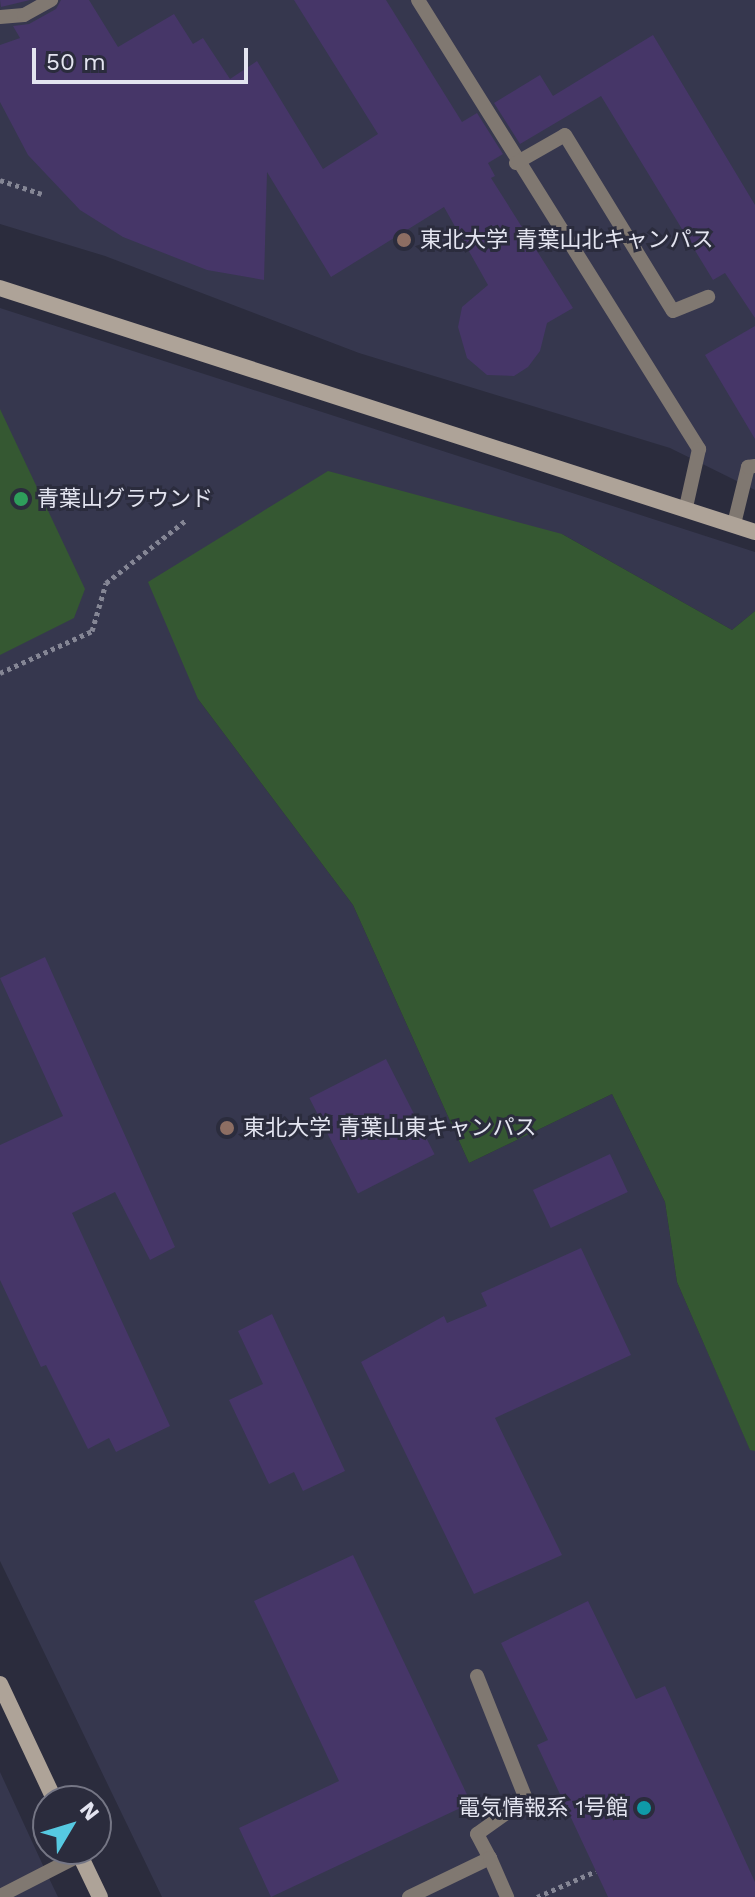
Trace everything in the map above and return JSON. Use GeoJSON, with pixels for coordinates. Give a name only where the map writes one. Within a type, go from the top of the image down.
{"type":"FeatureCollection","features":[{"type":"Feature","properties":{"kind":"street"},"geometry":{"type":"LineString","coordinates":[[0,288],[686,507],[755,532]]}},
{"type":"Feature","properties":{"kind":"street"},"geometry":{"type":"LineString","coordinates":[[0,1684],[47,1785]]}},
{"type":"Feature","properties":{"kind":"street"},"geometry":{"type":"LineString","coordinates":[[84,1865],[100,1897]]}},
{"type":"Feature","properties":{"kind":"lane"},"geometry":{"type":"LineString","coordinates":[[0,17],[24,15],[51,0]]}},
{"type":"Feature","properties":{"kind":"lane"},"geometry":{"type":"LineString","coordinates":[[418,0],[516,163],[699,449],[686,507]]}},
{"type":"Feature","properties":{"kind":"lane"},"geometry":{"type":"LineString","coordinates":[[516,163],[565,135],[673,311],[708,297]]}},
{"type":"Feature","properties":{"kind":"lane"},"geometry":{"type":"LineString","coordinates":[[734,524],[748,467],[755,466]]}},
{"type":"Feature","properties":{"kind":"lane"},"geometry":{"type":"LineString","coordinates":[[477,1676],[526,1799],[477,1834],[507,1897]]}},
{"type":"Feature","properties":{"kind":"lane"},"geometry":{"type":"LineString","coordinates":[[409,1897],[490,1858]]}},
{"type":"Feature","properties":{"kind":"lane"},"geometry":{"type":"LineString","coordinates":[[0,1896],[55,1865]]}},
{"type":"Feature","properties":{"kind":"path"},"geometry":{"type":"LineString","coordinates":[[0,180],[42,194]]}},
{"type":"Feature","properties":{"kind":"path"},"geometry":{"type":"LineString","coordinates":[[0,673],[92,631],[106,583],[186,520]]}},
{"type":"Feature","properties":{"kind":"path"},"geometry":{"type":"LineString","coordinates":[[537,1897],[596,1871]]}},
{"type":"Feature","properties":{"kind":"shaded area","name":"東北大学 青葉山北キャンパス"},"geometry":{"type":"Polygon","coordinates":[[[0,0],[755,0],[755,490],[670,448],[359,353],[105,256],[0,224],[0,0]]]}},
{"type":"Feature","properties":{"kind":"shaded area","name":"東北大学 青葉山東キャンパス"},"geometry":{"type":"Polygon","coordinates":[[[0,308],[755,552],[755,611],[732,630],[562,534],[198,699],[353,905],[469,1163],[612,1094],[665,1202],[677,1282],[750,1449],[755,1451],[755,1897],[162,1897],[112,1793],[112,1785],[108,1785],[0,1561],[0,308]]]}},
{"type":"Feature","properties":{"kind":"shaded area"},"geometry":{"type":"Polygon","coordinates":[[[0,1772],[32,1841],[32,1865],[43,1865],[58,1897],[0,1897],[0,1772]]]}},
{"type":"Feature","properties":{"kind":"green space","name":"青葉山グラウンド"},"geometry":{"type":"Polygon","coordinates":[[[0,409],[85,589],[74,618],[0,655],[0,409]]]}},
{"type":"Feature","properties":{"kind":"green space"},"geometry":{"type":"Polygon","coordinates":[[[328,471],[562,534],[732,630],[755,611],[755,1451],[750,1450],[677,1282],[665,1202],[612,1094],[469,1163],[353,905],[198,699],[148,582],[328,471]]]}},
{"type":"Feature","properties":{"kind":"building"},"geometry":{"type":"Polygon","coordinates":[[[0,0],[30,0],[1,7],[0,0]]]}},
{"type":"Feature","properties":{"kind":"building"},"geometry":{"type":"Polygon","coordinates":[[[61,0],[89,0],[118,47],[174,14],[193,44],[203,38],[230,79],[257,61],[323,169],[378,134],[294,0],[386,0],[462,122],[477,113],[503,154],[488,163],[495,176],[491,178],[573,308],[547,323],[540,351],[528,367],[514,376],[487,375],[467,358],[458,327],[462,307],[488,285],[444,207],[331,277],[267,172],[264,280],[207,270],[123,237],[80,210],[28,155],[0,102],[0,45],[20,38],[13,26],[29,24],[56,9],[61,0]]]}},
{"type":"Feature","properties":{"kind":"building"},"geometry":{"type":"Polygon","coordinates":[[[653,35],[755,205],[755,318],[725,273],[713,280],[601,96],[520,144],[494,103],[540,75],[553,96],[653,35]]]}},
{"type":"Feature","properties":{"kind":"building"},"geometry":{"type":"Polygon","coordinates":[[[755,326],[755,439],[705,355],[755,326]]]}},
{"type":"Feature","properties":{"kind":"building"},"geometry":{"type":"Polygon","coordinates":[[[45,957],[175,1247],[150,1260],[115,1192],[72,1213],[170,1426],[116,1452],[109,1438],[88,1449],[46,1365],[41,1367],[0,1280],[0,1145],[63,1116],[0,978],[45,957]]]}},
{"type":"Feature","properties":{"kind":"building"},"geometry":{"type":"Polygon","coordinates":[[[386,1059],[435,1154],[358,1193],[309,1098],[386,1059]]]}},
{"type":"Feature","properties":{"kind":"building"},"geometry":{"type":"Polygon","coordinates":[[[610,1154],[628,1192],[551,1228],[533,1190],[610,1154]]]}},
{"type":"Feature","properties":{"kind":"building"},"geometry":{"type":"Polygon","coordinates":[[[581,1248],[631,1355],[495,1418],[562,1555],[474,1594],[361,1362],[444,1316],[447,1323],[487,1306],[481,1293],[581,1248]]]}},
{"type":"Feature","properties":{"kind":"building"},"geometry":{"type":"Polygon","coordinates":[[[272,1314],[345,1471],[303,1491],[294,1472],[269,1484],[229,1400],[263,1384],[238,1331],[272,1314]]]}},
{"type":"Feature","properties":{"kind":"building"},"geometry":{"type":"Polygon","coordinates":[[[353,1555],[471,1803],[271,1897],[239,1828],[339,1781],[254,1601],[353,1555]]]}},
{"type":"Feature","properties":{"kind":"building","name":"電気情報系 1号館"},"geometry":{"type":"Polygon","coordinates":[[[588,1601],[636,1699],[665,1686],[755,1882],[755,1897],[608,1897],[537,1745],[548,1740],[501,1643],[588,1601]]]}},
{"type":"Feature","properties":{"kind":"place","name":"東北大学 青葉山北キャンパス"},"geometry":{"type":"Point","coordinates":[404,240]}},
{"type":"Feature","properties":{"kind":"place","name":"青葉山グラウンド"},"geometry":{"type":"Point","coordinates":[21,499]}},
{"type":"Feature","properties":{"kind":"place","name":"東北大学 青葉山東キャンパス"},"geometry":{"type":"Point","coordinates":[227,1128]}},
{"type":"Feature","properties":{"kind":"place","name":"電気情報系 1号館"},"geometry":{"type":"Point","coordinates":[644,1808]}}]}
